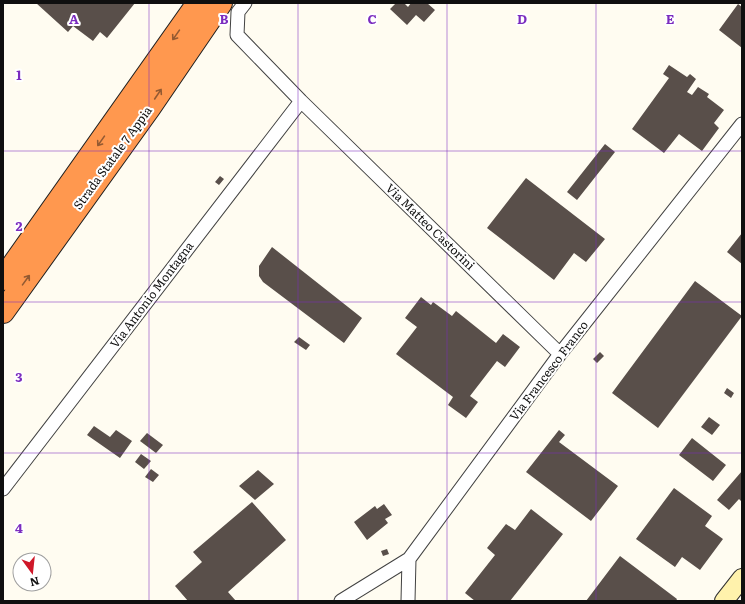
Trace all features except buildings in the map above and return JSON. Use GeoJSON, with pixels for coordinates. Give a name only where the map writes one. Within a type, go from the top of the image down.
{"type":"FeatureCollection","features":[{"type":"Feature","properties":{"kind":"highway","name":"Strada Statale 7 Appia"},"geometry":{"type":"LineString","coordinates":[[3,279],[198,3]]}},
{"type":"Feature","properties":{"kind":"highway","name":"Strada Statale 7 Appia"},"geometry":{"type":"LineString","coordinates":[[3,312],[150,108],[221,3]]}},
{"type":"Feature","properties":{"kind":"street","name":"Via Matteo Castorini"},"geometry":{"type":"LineString","coordinates":[[244,3],[238,12],[237,35],[301,101],[560,354]]}},
{"type":"Feature","properties":{"kind":"street","name":"Via Antonio Montagna"},"geometry":{"type":"LineString","coordinates":[[3,489],[301,101]]}},
{"type":"Feature","properties":{"kind":"street","name":"Via Francesco Franco"},"geometry":{"type":"LineString","coordinates":[[341,601],[409,559],[560,354],[742,124]]}},
{"type":"Feature","properties":{"kind":"street"},"geometry":{"type":"LineString","coordinates":[[408,601],[409,559]]}},
{"type":"Feature","properties":{"kind":"street"},"geometry":{"type":"LineString","coordinates":[[724,601],[742,578]]}}]}
